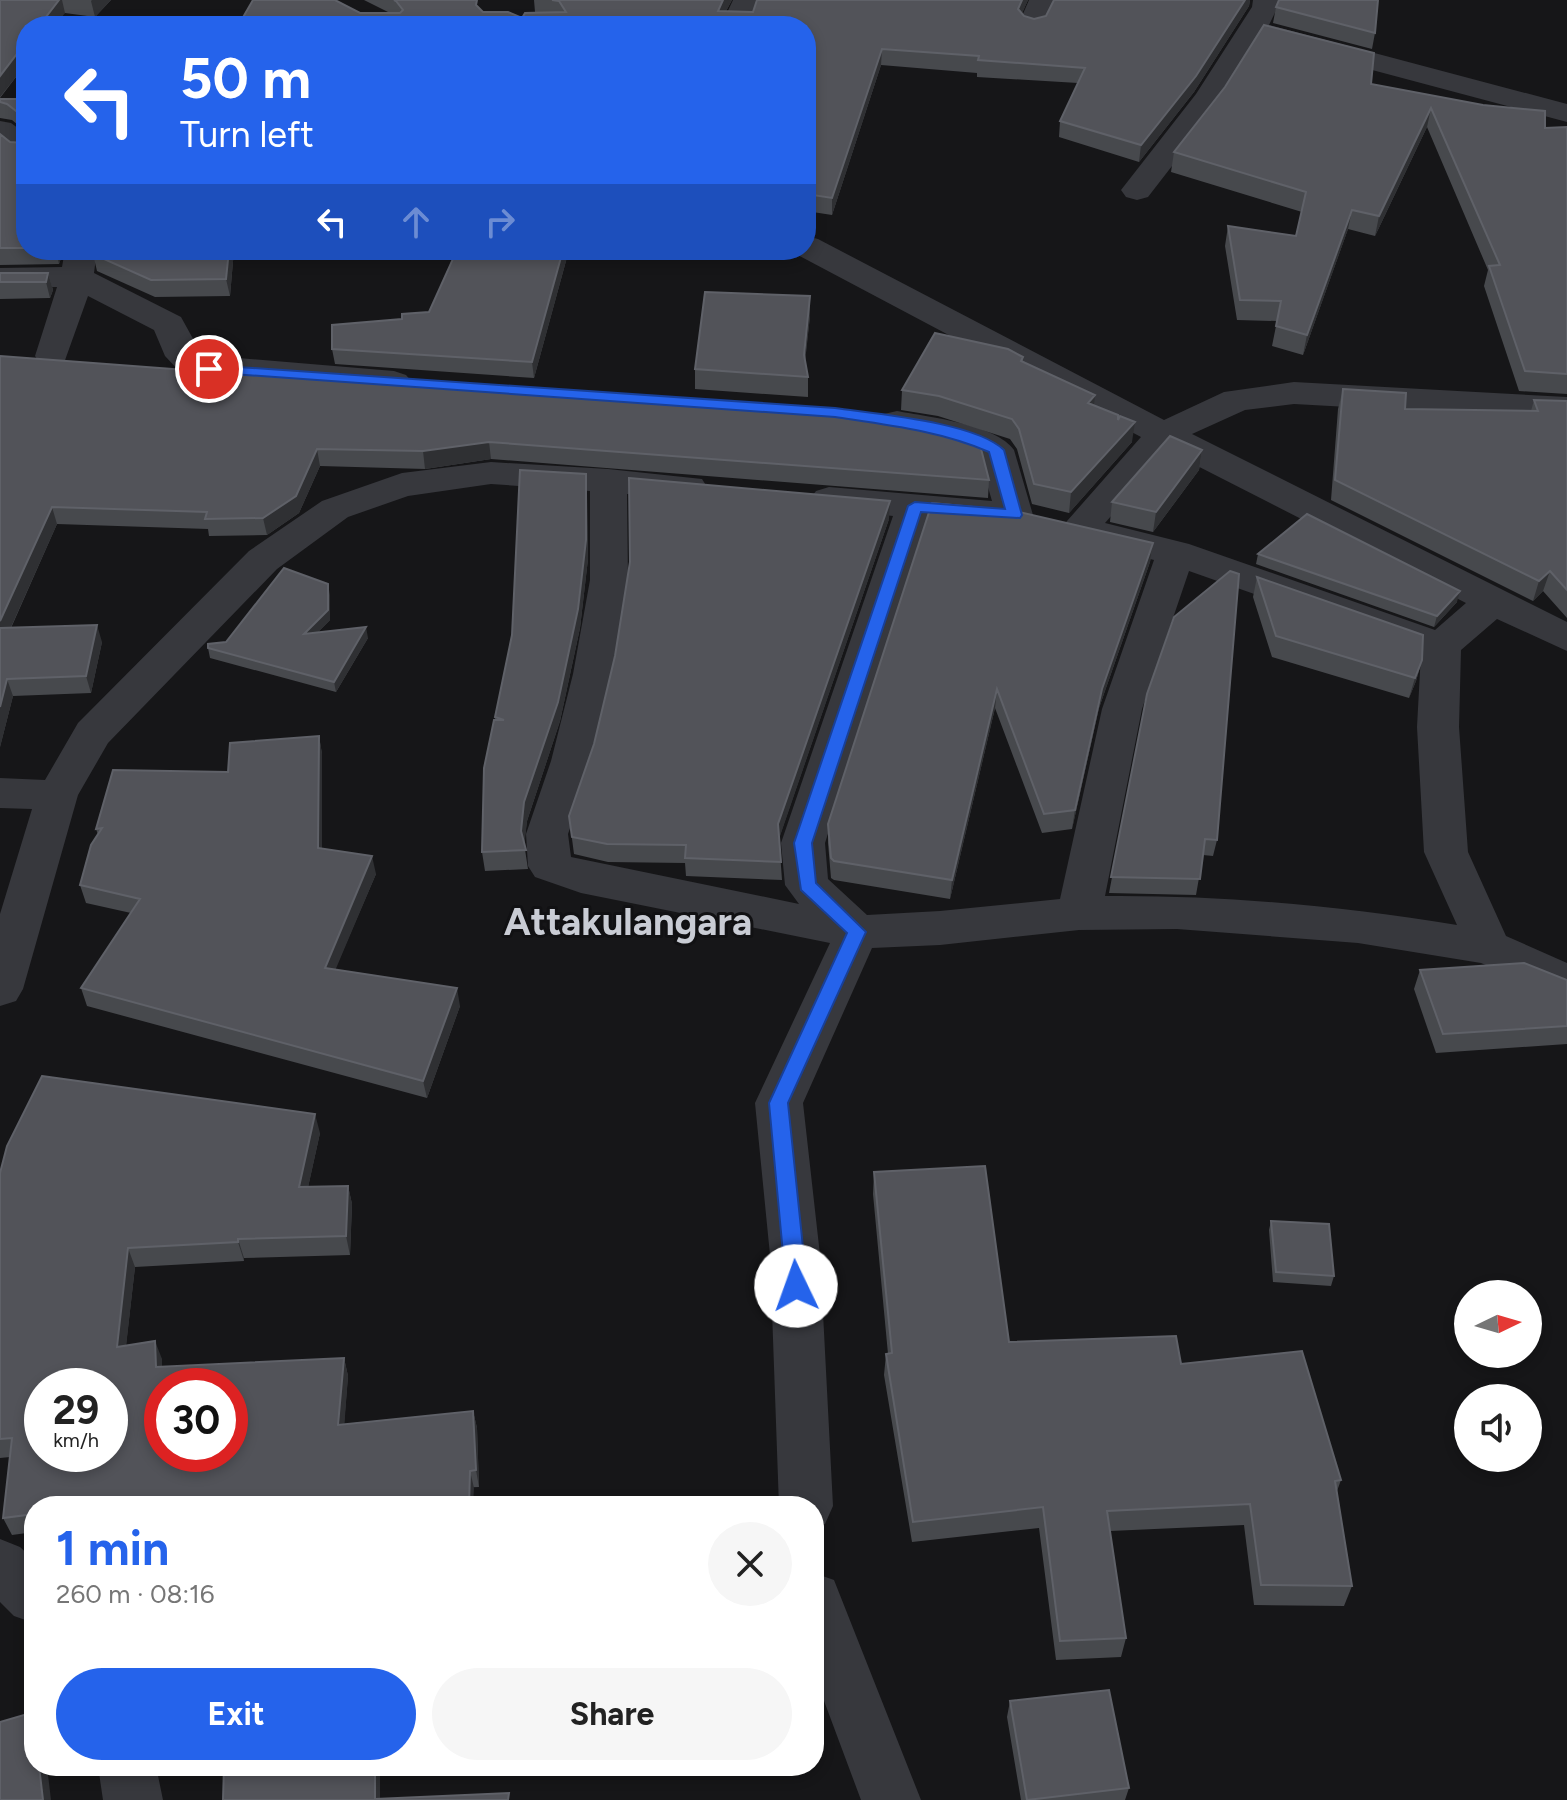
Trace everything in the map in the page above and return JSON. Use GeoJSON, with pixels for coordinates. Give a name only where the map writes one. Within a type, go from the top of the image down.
{"type":"FeatureCollection","features":[{"type":"Feature","properties":{"kind":"street"},"geometry":{"type":"LineString","coordinates":[[1137,190],[1209,98],[1266,7],[1267,0]]}},
{"type":"Feature","properties":{"kind":"street"},"geometry":{"type":"LineString","coordinates":[[1252,29],[1567,113]]}},
{"type":"Feature","properties":{"kind":"street"},"geometry":{"type":"LineString","coordinates":[[816,251],[1163,434],[1567,638]]}},
{"type":"Feature","properties":{"kind":"street"},"geometry":{"type":"LineString","coordinates":[[0,278],[79,264],[169,324],[182,356],[192,365],[209,369],[423,384]]}},
{"type":"Feature","properties":{"kind":"street"},"geometry":{"type":"LineString","coordinates":[[52,356],[79,264]]}},
{"type":"Feature","properties":{"kind":"street"},"geometry":{"type":"LineString","coordinates":[[1079,529],[1163,434],[1237,400],[1294,393],[1567,408]]}},
{"type":"Feature","properties":{"kind":"street"},"geometry":{"type":"LineString","coordinates":[[864,417],[965,436],[996,450],[1014,515]]}},
{"type":"Feature","properties":{"kind":"street"},"geometry":{"type":"LineString","coordinates":[[4,966],[57,795],[93,733],[263,560],[335,509],[402,485],[491,473],[731,491]]}},
{"type":"Feature","properties":{"kind":"street"},"geometry":{"type":"LineString","coordinates":[[608,480],[609,580],[593,674],[576,746],[547,834],[550,866],[581,877],[857,932],[940,928],[1079,913],[1177,912],[1358,926],[1489,947],[1567,982]]}},
{"type":"Feature","properties":{"kind":"street"},"geometry":{"type":"LineString","coordinates":[[793,496],[1014,515],[1079,529],[1176,553],[1441,646]]}},
{"type":"Feature","properties":{"kind":"street"},"geometry":{"type":"LineString","coordinates":[[857,932],[807,885],[803,843],[915,506]]}},
{"type":"Feature","properties":{"kind":"street"},"geometry":{"type":"LineString","coordinates":[[1079,913],[1122,709],[1176,553]]}},
{"type":"Feature","properties":{"kind":"street"},"geometry":{"type":"LineString","coordinates":[[1489,947],[1446,852],[1438,727],[1441,646],[1493,601]]}},
{"type":"Feature","properties":{"kind":"street"},"geometry":{"type":"LineString","coordinates":[[0,793],[57,795]]}},
{"type":"Feature","properties":{"kind":"street"},"geometry":{"type":"LineString","coordinates":[[806,1496],[795,1255],[779,1103],[857,932]]}},
{"type":"Feature","properties":{"kind":"street"},"geometry":{"type":"LineString","coordinates":[[0,1565],[24,1588]]}},
{"type":"Feature","properties":{"kind":"street"},"geometry":{"type":"LineString","coordinates":[[824,1625],[891,1800]]}},
{"type":"Feature","properties":{"kind":"street"},"geometry":{"type":"LineString","coordinates":[[129,1776],[133,1800]]}},
{"type":"Feature","properties":{"kind":"building"},"geometry":{"type":"Polygon","coordinates":[[[0,0],[59,0],[47,16],[16,16],[16,55],[0,76],[0,0]]]}},
{"type":"Feature","properties":{"kind":"building"},"geometry":{"type":"Polygon","coordinates":[[[253,0],[335,0],[360,13],[400,13],[403,10],[394,0],[477,0],[476,5],[483,12],[508,12],[517,16],[244,16],[253,0]]]}},
{"type":"Feature","properties":{"kind":"building"},"geometry":{"type":"Polygon","coordinates":[[[552,0],[723,0],[718,11],[753,12],[757,0],[1022,0],[1018,9],[1024,16],[1034,19],[1046,16],[1054,0],[1245,0],[1196,76],[1141,145],[1060,121],[1085,68],[882,49],[832,198],[816,196],[816,16],[523,16],[525,13],[566,12],[559,1],[552,0]]]}},
{"type":"Feature","properties":{"kind":"building"},"geometry":{"type":"Polygon","coordinates":[[[1279,0],[1378,0],[1375,33],[1276,7],[1279,0]]]}},
{"type":"Feature","properties":{"kind":"building"},"geometry":{"type":"Polygon","coordinates":[[[1264,25],[1374,53],[1371,84],[1483,105],[1545,111],[1545,128],[1567,127],[1567,374],[1525,371],[1489,266],[1500,265],[1431,108],[1379,216],[1352,210],[1307,335],[1276,326],[1281,301],[1240,300],[1228,226],[1296,236],[1306,192],[1174,152],[1225,87],[1264,25]]]}},
{"type":"Feature","properties":{"kind":"building"},"geometry":{"type":"Polygon","coordinates":[[[0,99],[16,99],[16,111],[7,104],[0,102],[0,99]]]}},
{"type":"Feature","properties":{"kind":"building"},"geometry":{"type":"Polygon","coordinates":[[[0,134],[10,142],[16,142],[16,248],[0,248],[0,134]]]}},
{"type":"Feature","properties":{"kind":"building"},"geometry":{"type":"Polygon","coordinates":[[[106,260],[228,260],[226,279],[151,280],[106,260]]]}},
{"type":"Feature","properties":{"kind":"building"},"geometry":{"type":"Polygon","coordinates":[[[452,260],[560,260],[532,362],[332,349],[332,325],[402,319],[402,314],[429,312],[452,260]]]}},
{"type":"Feature","properties":{"kind":"building"},"geometry":{"type":"Polygon","coordinates":[[[0,273],[48,273],[46,282],[0,282],[0,273]]]}},
{"type":"Feature","properties":{"kind":"building"},"geometry":{"type":"Polygon","coordinates":[[[705,292],[810,296],[804,355],[808,377],[695,369],[705,292]]]}},
{"type":"Feature","properties":{"kind":"building"},"geometry":{"type":"Polygon","coordinates":[[[935,333],[1008,349],[1023,357],[1021,361],[1095,395],[1088,403],[1118,415],[1118,420],[1120,416],[1135,422],[1071,492],[1034,484],[1019,429],[1012,419],[939,396],[902,390],[935,333]]]}},
{"type":"Feature","properties":{"kind":"building"},"geometry":{"type":"Polygon","coordinates":[[[0,356],[265,376],[333,379],[333,374],[835,410],[927,425],[979,441],[989,480],[489,442],[423,451],[317,449],[296,496],[263,518],[205,519],[207,512],[52,507],[0,621],[0,356]]]}},
{"type":"Feature","properties":{"kind":"building"},"geometry":{"type":"Polygon","coordinates":[[[1343,389],[1406,393],[1405,409],[1538,411],[1534,400],[1567,401],[1567,590],[1550,571],[1539,581],[1335,480],[1343,389]]]}},
{"type":"Feature","properties":{"kind":"building"},"geometry":{"type":"Polygon","coordinates":[[[1170,436],[1202,450],[1156,512],[1112,502],[1170,436]]]}},
{"type":"Feature","properties":{"kind":"building"},"geometry":{"type":"Polygon","coordinates":[[[520,470],[586,474],[586,540],[578,609],[558,702],[524,802],[521,831],[526,850],[482,852],[484,768],[494,720],[504,720],[495,717],[512,635],[520,470]]]}},
{"type":"Feature","properties":{"kind":"building"},"geometry":{"type":"Polygon","coordinates":[[[629,478],[890,501],[778,824],[781,862],[685,858],[686,845],[607,844],[572,837],[569,816],[594,744],[615,656],[630,562],[629,478]]]}},
{"type":"Feature","properties":{"kind":"building"},"geometry":{"type":"Polygon","coordinates":[[[932,503],[1015,511],[1153,543],[1102,689],[1075,810],[1044,814],[997,689],[952,880],[834,861],[831,858],[828,824],[932,503]]]}},
{"type":"Feature","properties":{"kind":"building"},"geometry":{"type":"Polygon","coordinates":[[[1307,514],[1460,591],[1437,616],[1258,554],[1307,514]]]}},
{"type":"Feature","properties":{"kind":"building"},"geometry":{"type":"Polygon","coordinates":[[[284,568],[328,584],[328,610],[304,634],[366,627],[334,682],[208,648],[208,644],[226,642],[284,568]]]}},
{"type":"Feature","properties":{"kind":"building"},"geometry":{"type":"Polygon","coordinates":[[[1230,571],[1239,574],[1217,840],[1205,839],[1200,879],[1111,877],[1147,694],[1174,617],[1230,571]]]}},
{"type":"Feature","properties":{"kind":"building"},"geometry":{"type":"Polygon","coordinates":[[[1257,577],[1423,635],[1422,660],[1415,678],[1276,636],[1257,577]]]}},
{"type":"Feature","properties":{"kind":"building"},"geometry":{"type":"Polygon","coordinates":[[[97,625],[86,676],[7,679],[0,707],[0,628],[97,625]]]}},
{"type":"Feature","properties":{"kind":"building"},"geometry":{"type":"Polygon","coordinates":[[[319,736],[318,848],[372,856],[325,968],[457,988],[423,1081],[81,988],[140,899],[80,885],[91,845],[102,828],[96,829],[113,770],[228,772],[230,743],[319,736]]]}},
{"type":"Feature","properties":{"kind":"building"},"geometry":{"type":"Polygon","coordinates":[[[1524,963],[1567,980],[1567,1026],[1443,1034],[1420,970],[1524,963]]]}},
{"type":"Feature","properties":{"kind":"building"},"geometry":{"type":"Polygon","coordinates":[[[42,1076],[315,1114],[299,1187],[348,1186],[346,1236],[238,1239],[238,1242],[128,1248],[117,1347],[155,1341],[156,1367],[344,1358],[338,1425],[473,1411],[476,1470],[470,1471],[469,1496],[24,1496],[24,1515],[3,1518],[12,1438],[0,1439],[0,1173],[7,1146],[42,1076]]]}},
{"type":"Feature","properties":{"kind":"building"},"geometry":{"type":"Polygon","coordinates":[[[985,1166],[1009,1342],[1176,1336],[1181,1364],[1302,1351],[1341,1480],[1335,1481],[1352,1586],[1261,1585],[1250,1504],[1107,1511],[1126,1638],[1060,1641],[1043,1507],[913,1522],[886,1354],[892,1353],[874,1172],[985,1166]]]}},
{"type":"Feature","properties":{"kind":"building"},"geometry":{"type":"Polygon","coordinates":[[[1271,1221],[1329,1224],[1334,1276],[1276,1272],[1271,1221]]]}},
{"type":"Feature","properties":{"kind":"building"},"geometry":{"type":"Polygon","coordinates":[[[1109,1690],[1129,1788],[1027,1800],[1010,1701],[1109,1690]]]}},
{"type":"Feature","properties":{"kind":"building"},"geometry":{"type":"Polygon","coordinates":[[[24,1715],[24,1776],[40,1776],[43,1800],[0,1800],[0,1722],[24,1715]]]}},
{"type":"Feature","properties":{"kind":"building"},"geometry":{"type":"Polygon","coordinates":[[[224,1776],[375,1776],[375,1799],[509,1793],[508,1800],[223,1800],[224,1776]]]}},
{"type":"Feature","properties":{"kind":"district","name":"Attakulangara"},"geometry":{"type":"Point","coordinates":[628,922]}},
{"type":"Feature","properties":{"kind":"route"},"geometry":{"type":"LineString","coordinates":[[209,369],[835,413],[921,425],[965,436],[996,450],[1014,515],[915,506],[803,843],[807,885],[857,932],[779,1103],[796,1286]]}}]}
